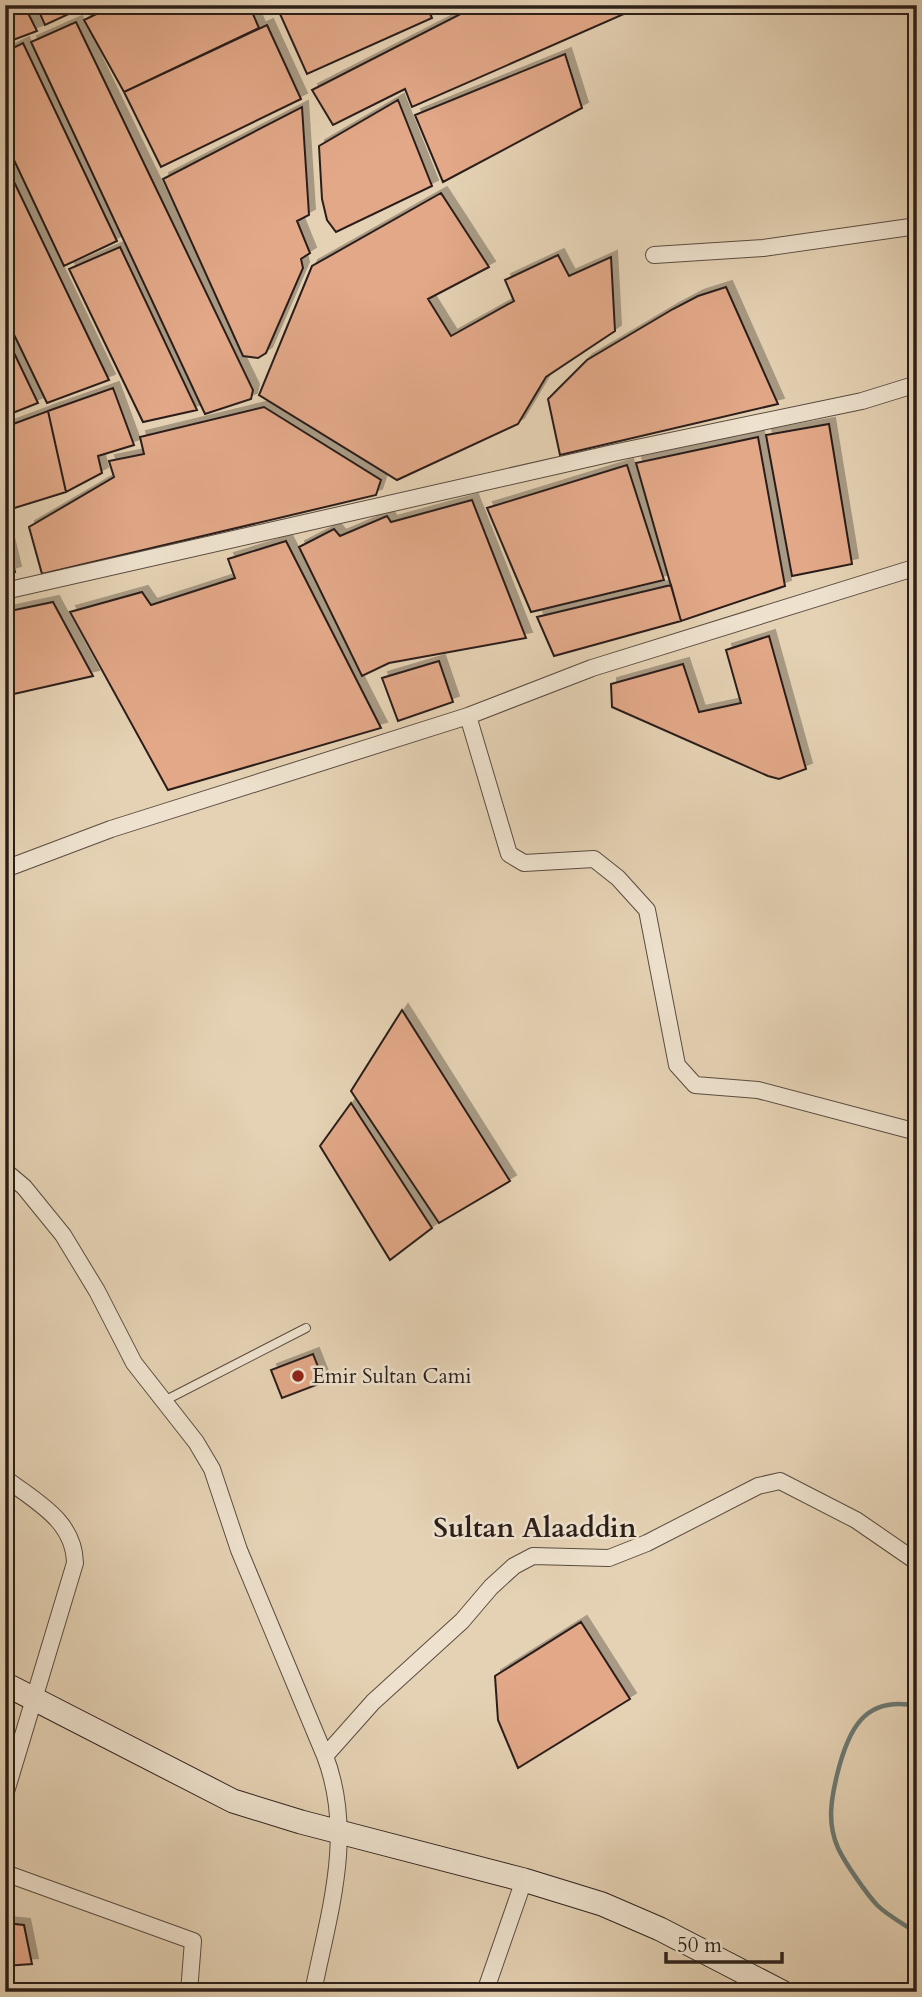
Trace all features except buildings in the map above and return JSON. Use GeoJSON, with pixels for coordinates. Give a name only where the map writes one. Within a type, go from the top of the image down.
{"type":"FeatureCollection","features":[{"type":"Feature","properties":{"kind":"street"},"geometry":{"type":"LineString","coordinates":[[654,256],[763,248],[917,226]]}},
{"type":"Feature","properties":{"kind":"street"},"geometry":{"type":"LineString","coordinates":[[5,591],[612,453],[862,401],[917,384]]}},
{"type":"Feature","properties":{"kind":"street"},"geometry":{"type":"LineString","coordinates":[[5,869],[111,829],[467,716],[593,668],[917,567]]}},
{"type":"Feature","properties":{"kind":"street"},"geometry":{"type":"LineString","coordinates":[[467,716],[509,854],[524,863],[594,859],[618,878],[648,910],[677,1065],[695,1085],[758,1090],[917,1132]]}},
{"type":"Feature","properties":{"kind":"street"},"geometry":{"type":"LineString","coordinates":[[5,1171],[24,1187],[63,1235],[97,1291],[134,1363],[212,1469],[239,1550],[325,1756],[334,1780],[340,1833],[339,1868],[313,1992]]}},
{"type":"Feature","properties":{"kind":"street"},"geometry":{"type":"LineString","coordinates":[[5,1478],[64,1524],[74,1543],[75,1563],[5,1795]]}},
{"type":"Feature","properties":{"kind":"street"},"geometry":{"type":"LineString","coordinates":[[325,1756],[373,1702],[462,1621],[491,1587],[514,1566],[533,1556],[609,1558],[647,1543],[758,1486],[780,1481],[866,1526],[917,1562]]}},
{"type":"Feature","properties":{"kind":"street"},"geometry":{"type":"LineString","coordinates":[[5,1684],[233,1801],[340,1833],[524,1880],[602,1904],[649,1924],[782,1992]]}},
{"type":"Feature","properties":{"kind":"street"},"geometry":{"type":"LineString","coordinates":[[5,1873],[193,1941],[190,1992]]}},
{"type":"Feature","properties":{"kind":"street"},"geometry":{"type":"LineString","coordinates":[[485,1992],[524,1880]]}},
{"type":"Feature","properties":{"kind":"lane"},"geometry":{"type":"LineString","coordinates":[[164,1401],[306,1328]]}},
{"type":"Feature","properties":{"kind":"waterway"},"geometry":{"type":"LineString","coordinates":[[917,1706],[884,1706],[871,1711],[861,1720],[853,1730],[841,1759],[831,1812],[832,1830],[838,1848],[856,1878],[881,1909],[917,1933]]}},
{"type":"Feature","properties":{"kind":"place","name":"Emir Sultan Cami"},"geometry":{"type":"Point","coordinates":[298,1376]}},
{"type":"Feature","properties":{"kind":"district","name":"Sultan Alaaddin"},"geometry":{"type":"Point","coordinates":[535,1528]}}]}
